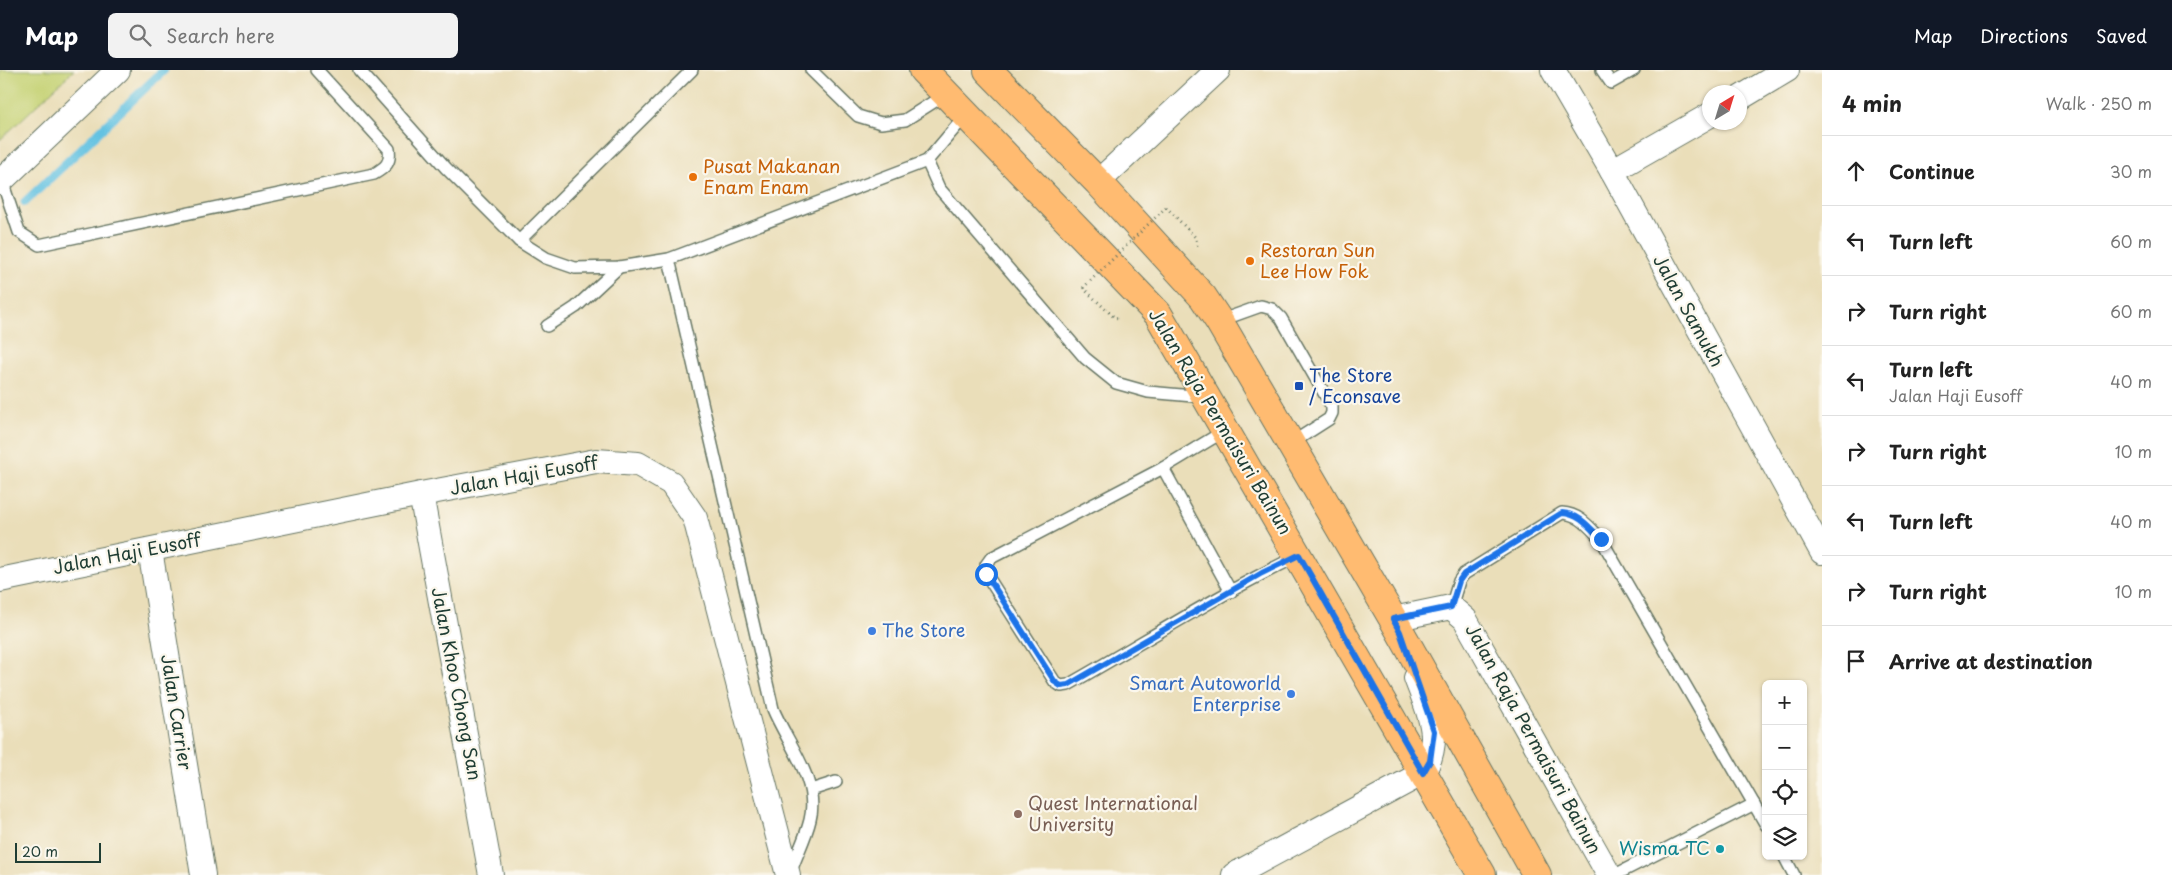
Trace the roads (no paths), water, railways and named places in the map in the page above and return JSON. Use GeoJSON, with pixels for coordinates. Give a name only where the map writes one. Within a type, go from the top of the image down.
{"type":"FeatureCollection","features":[{"type":"Feature","properties":{"kind":"main road","name":"Jalan Raja Permaisuri Bainun"},"geometry":{"type":"LineString","coordinates":[[923,70],[1158,314],[1227,430],[1482,875]]}},
{"type":"Feature","properties":{"kind":"main road"},"geometry":{"type":"LineString","coordinates":[[988,70],[1098,182],[1203,297],[1219,321],[1397,625],[1536,875]]}},
{"type":"Feature","properties":{"kind":"street"},"geometry":{"type":"LineString","coordinates":[[1,181],[118,70]]}},
{"type":"Feature","properties":{"kind":"street"},"geometry":{"type":"LineString","coordinates":[[1098,182],[1218,70]]}},
{"type":"Feature","properties":{"kind":"street","name":"Jalan Samukh"},"geometry":{"type":"LineString","coordinates":[[1553,70],[1612,172],[1822,552]]}},
{"type":"Feature","properties":{"kind":"street"},"geometry":{"type":"LineString","coordinates":[[1747,94],[1787,70]]}},
{"type":"Feature","properties":{"kind":"street"},"geometry":{"type":"LineString","coordinates":[[1612,172],[1702,120]]}},
{"type":"Feature","properties":{"kind":"street","name":"Jalan Haji Eusoff"},"geometry":{"type":"LineString","coordinates":[[0,580],[421,494],[596,462],[638,464],[671,483],[695,518],[789,875]]}},
{"type":"Feature","properties":{"kind":"street","name":"Jalan Khoo Chong San"},"geometry":{"type":"LineString","coordinates":[[421,494],[492,875]]}},
{"type":"Feature","properties":{"kind":"street","name":"Jalan Carrier"},"geometry":{"type":"LineString","coordinates":[[150,550],[203,875]]}},
{"type":"Feature","properties":{"kind":"street","name":"Jalan Raja Permaisuri Bainun"},"geometry":{"type":"LineString","coordinates":[[1397,625],[1451,607],[1465,619],[1610,875]]}},
{"type":"Feature","properties":{"kind":"street"},"geometry":{"type":"LineString","coordinates":[[1234,875],[1423,773],[1430,761],[1434,731],[1397,625]]}},
{"type":"Feature","properties":{"kind":"lane"},"geometry":{"type":"LineString","coordinates":[[1,181],[19,232],[39,245],[374,174],[386,166],[390,158],[389,149],[318,70]]}},
{"type":"Feature","properties":{"kind":"lane"},"geometry":{"type":"LineString","coordinates":[[359,70],[446,168],[519,241],[546,258],[575,268],[620,268],[669,259],[927,161],[966,114]]}},
{"type":"Feature","properties":{"kind":"lane"},"geometry":{"type":"LineString","coordinates":[[519,241],[692,70]]}},
{"type":"Feature","properties":{"kind":"lane"},"geometry":{"type":"LineString","coordinates":[[811,70],[858,116],[881,123],[905,120],[946,94]]}},
{"type":"Feature","properties":{"kind":"lane"},"geometry":{"type":"LineString","coordinates":[[1602,70],[1610,83],[1634,70]]}},
{"type":"Feature","properties":{"kind":"lane"},"geometry":{"type":"LineString","coordinates":[[927,161],[939,188],[1085,358],[1116,383],[1148,392],[1208,398]]}},
{"type":"Feature","properties":{"kind":"lane"},"geometry":{"type":"LineString","coordinates":[[669,259],[773,709],[783,732],[802,764],[811,790],[810,819],[789,875]]}},
{"type":"Feature","properties":{"kind":"lane"},"geometry":{"type":"LineString","coordinates":[[547,326],[576,307],[620,268]]}},
{"type":"Feature","properties":{"kind":"lane"},"geometry":{"type":"LineString","coordinates":[[1219,321],[1261,306],[1272,309],[1281,318],[1332,407],[1329,419],[1290,444]]}},
{"type":"Feature","properties":{"kind":"lane"},"geometry":{"type":"LineString","coordinates":[[1227,430],[1163,468],[991,558],[986,565],[986,574],[1055,682],[1061,686],[1068,685],[1262,573],[1299,555]]}},
{"type":"Feature","properties":{"kind":"lane"},"geometry":{"type":"LineString","coordinates":[[1163,468],[1231,592]]}},
{"type":"Feature","properties":{"kind":"lane","name":"Jalan Raja Permaisuri Bainun"},"geometry":{"type":"LineString","coordinates":[[1451,607],[1459,581],[1464,574],[1562,513],[1572,514],[1584,522],[1601,539],[1762,818]]}},
{"type":"Feature","properties":{"kind":"lane"},"geometry":{"type":"LineString","coordinates":[[811,790],[836,782]]}},
{"type":"Feature","properties":{"kind":"lane"},"geometry":{"type":"LineString","coordinates":[[1615,875],[1754,804]]}},
{"type":"Feature","properties":{"kind":"lane"},"geometry":{"type":"LineString","coordinates":[[1786,860],[1794,875]]}},
{"type":"Feature","properties":{"kind":"waterway"},"geometry":{"type":"LineString","coordinates":[[25,202],[164,70]]}},
{"type":"Feature","properties":{"kind":"place","name":"Pusat Makanan Enam Enam"},"geometry":{"type":"Point","coordinates":[693,177]}},
{"type":"Feature","properties":{"kind":"place","name":"Restoran Sun Lee How Fok"},"geometry":{"type":"Point","coordinates":[1250,261]}},
{"type":"Feature","properties":{"kind":"place","name":"The Store / Econsave"},"geometry":{"type":"Point","coordinates":[1299,386]}},
{"type":"Feature","properties":{"kind":"place","name":"The Store"},"geometry":{"type":"Point","coordinates":[872,631]}},
{"type":"Feature","properties":{"kind":"place","name":"Smart Autoworld Enterprise"},"geometry":{"type":"Point","coordinates":[1291,694]}},
{"type":"Feature","properties":{"kind":"place","name":"Quest International University"},"geometry":{"type":"Point","coordinates":[1018,814]}},
{"type":"Feature","properties":{"kind":"place","name":"Wisma TC"},"geometry":{"type":"Point","coordinates":[1720,849]}}]}
